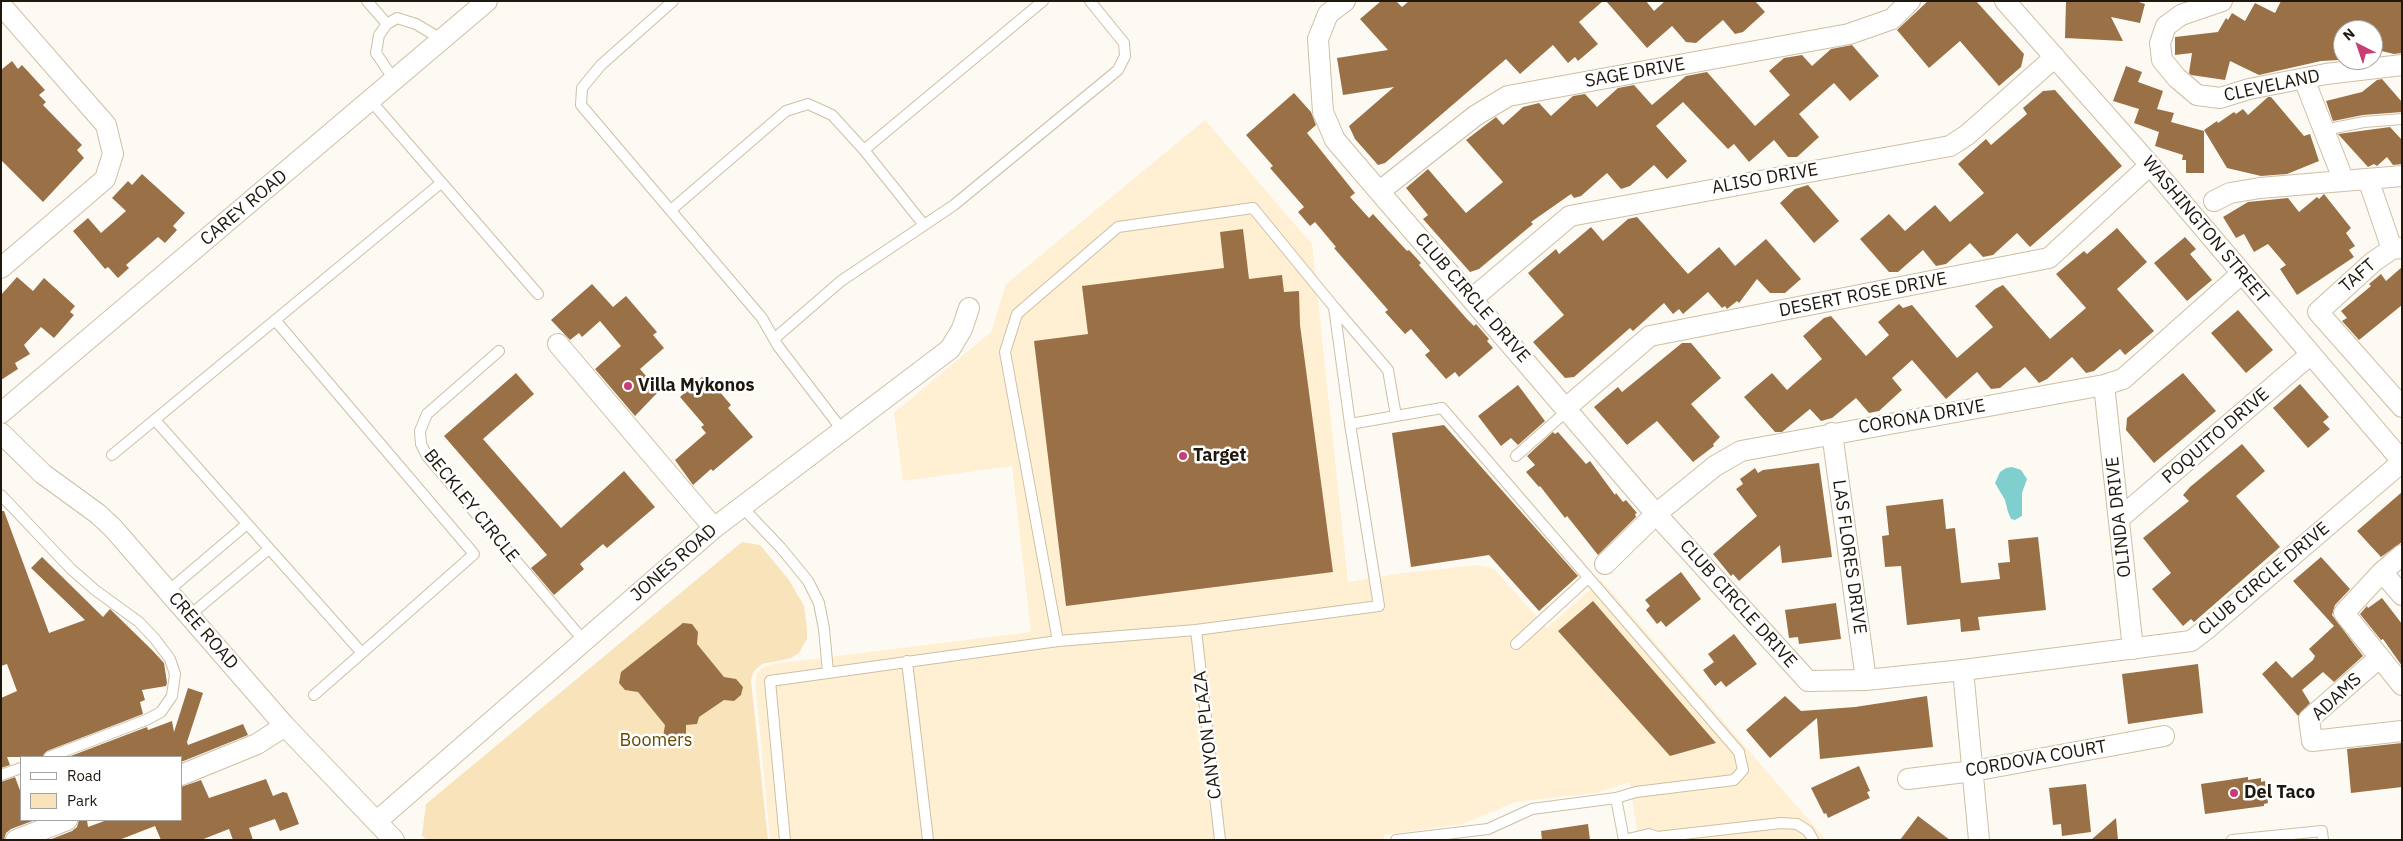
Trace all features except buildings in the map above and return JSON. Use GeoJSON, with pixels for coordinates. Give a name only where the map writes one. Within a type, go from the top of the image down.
{"type":"FeatureCollection","features":[{"type":"Feature","properties":{"kind":"street","name":"CAREY ROAD"},"geometry":{"type":"LineString","coordinates":[[1,413],[395,81],[487,1]]}},
{"type":"Feature","properties":{"kind":"street","name":"CLUB CIRCLE DRIVE"},"geometry":{"type":"LineString","coordinates":[[1344,1],[1328,14],[1318,39],[1324,112],[1335,140],[1473,298],[1656,514],[1808,681],[1866,680],[1963,670],[2190,641],[2208,628],[2402,462]]}},
{"type":"Feature","properties":{"kind":"street","name":"SAGE DRIVE"},"geometry":{"type":"LineString","coordinates":[[1380,191],[1475,116],[1508,96],[1849,34],[1892,19],[1910,1]]}},
{"type":"Feature","properties":{"kind":"street","name":"WASHINGTON STREET"},"geometry":{"type":"LineString","coordinates":[[2005,1],[2150,165],[2402,462]]}},
{"type":"Feature","properties":{"kind":"street","name":"CLEVELAND"},"geometry":{"type":"LineString","coordinates":[[2222,1],[2181,15],[2166,26],[2160,43],[2162,60],[2177,78],[2197,95],[2220,98],[2249,89],[2304,78],[2402,65]]}},
{"type":"Feature","properties":{"kind":"street"},"geometry":{"type":"LineString","coordinates":[[1,5],[106,125],[113,154],[105,179],[1,268]]}},
{"type":"Feature","properties":{"kind":"street","name":"ALISO DRIVE"},"geometry":{"type":"LineString","coordinates":[[1473,298],[1570,216],[1950,146],[1967,135],[2055,57]]}},
{"type":"Feature","properties":{"kind":"street"},"geometry":{"type":"LineString","coordinates":[[2304,78],[2343,180]]}},
{"type":"Feature","properties":{"kind":"street","name":"DESERT ROSE DRIVE"},"geometry":{"type":"LineString","coordinates":[[1567,409],[1650,336],[2049,258],[2150,165]]}},
{"type":"Feature","properties":{"kind":"street"},"geometry":{"type":"LineString","coordinates":[[2214,200],[2230,194],[2260,188],[2402,176]]}},
{"type":"Feature","properties":{"kind":"street"},"geometry":{"type":"LineString","coordinates":[[2368,179],[2397,249]]}},
{"type":"Feature","properties":{"kind":"street","name":"TAFT"},"geometry":{"type":"LineString","coordinates":[[2397,249],[2373,262],[2318,312],[2402,407]]}},
{"type":"Feature","properties":{"kind":"street","name":"CORONA DRIVE"},"geometry":{"type":"LineString","coordinates":[[1605,564],[1656,514],[1715,466],[1741,450],[2104,385],[2123,379],[2241,274]]}},
{"type":"Feature","properties":{"kind":"street","name":"JONES ROAD"},"geometry":{"type":"LineString","coordinates":[[376,821],[714,528],[950,349],[962,329],[969,308]]}},
{"type":"Feature","properties":{"kind":"street"},"geometry":{"type":"LineString","coordinates":[[558,344],[714,528]]}},
{"type":"Feature","properties":{"kind":"street","name":"POQUITO DRIVE"},"geometry":{"type":"LineString","coordinates":[[2120,518],[2311,354]]}},
{"type":"Feature","properties":{"kind":"street","name":"OLINDA DRIVE"},"geometry":{"type":"LineString","coordinates":[[2104,385],[2133,649]]}},
{"type":"Feature","properties":{"kind":"street","name":"CREE ROAD"},"geometry":{"type":"LineString","coordinates":[[1,433],[43,474],[103,518],[190,615],[285,726],[394,840]]}},
{"type":"Feature","properties":{"kind":"street","name":"LAS FLORES DRIVE"},"geometry":{"type":"LineString","coordinates":[[1832,434],[1866,680]]}},
{"type":"Feature","properties":{"kind":"street"},"geometry":{"type":"LineString","coordinates":[[2402,555],[2382,572],[2344,613],[2402,685]]}},
{"type":"Feature","properties":{"kind":"street"},"geometry":{"type":"LineString","coordinates":[[2382,572],[2402,595]]}},
{"type":"Feature","properties":{"kind":"street","name":"ADAMS"},"geometry":{"type":"LineString","coordinates":[[2379,658],[2309,719],[2312,742],[2402,731]]}},
{"type":"Feature","properties":{"kind":"street"},"geometry":{"type":"LineString","coordinates":[[1963,670],[1979,840]]}},
{"type":"Feature","properties":{"kind":"street"},"geometry":{"type":"LineString","coordinates":[[182,775],[257,744],[285,726]]}},
{"type":"Feature","properties":{"kind":"street","name":"CORDOVA COURT"},"geometry":{"type":"LineString","coordinates":[[1908,779],[1973,771],[2164,736]]}},
{"type":"Feature","properties":{"kind":"street"},"geometry":{"type":"LineString","coordinates":[[16,840],[64,821]]}},
{"type":"Feature","properties":{"kind":"lane"},"geometry":{"type":"LineString","coordinates":[[367,1],[387,24]]}},
{"type":"Feature","properties":{"kind":"lane"},"geometry":{"type":"LineString","coordinates":[[673,1],[601,65],[582,88],[581,104],[762,318],[774,339],[842,431]]}},
{"type":"Feature","properties":{"kind":"lane"},"geometry":{"type":"LineString","coordinates":[[864,150],[1043,1]]}},
{"type":"Feature","properties":{"kind":"lane"},"geometry":{"type":"LineString","coordinates":[[774,339],[842,281],[954,205],[1118,70],[1125,56],[1124,43],[1090,1]]}},
{"type":"Feature","properties":{"kind":"lane"},"geometry":{"type":"LineString","coordinates":[[395,81],[376,53],[380,35],[387,24],[397,18],[416,24],[443,40]]}},
{"type":"Feature","properties":{"kind":"lane"},"geometry":{"type":"LineString","coordinates":[[371,101],[538,294]]}},
{"type":"Feature","properties":{"kind":"lane"},"geometry":{"type":"LineString","coordinates":[[670,210],[786,111],[808,104],[832,115],[864,150],[924,225]]}},
{"type":"Feature","properties":{"kind":"lane"},"geometry":{"type":"LineString","coordinates":[[2324,130],[2364,122],[2402,119]]}},
{"type":"Feature","properties":{"kind":"lane"},"geometry":{"type":"LineString","coordinates":[[112,456],[441,183]]}},
{"type":"Feature","properties":{"kind":"lane"},"geometry":{"type":"LineString","coordinates":[[1058,641],[1005,352],[1018,314],[1118,227],[1253,208],[1334,308],[1388,370],[1396,416]]}},
{"type":"Feature","properties":{"kind":"lane"},"geometry":{"type":"LineString","coordinates":[[785,840],[770,681],[1058,641],[1196,630],[1379,606],[1334,308]]}},
{"type":"Feature","properties":{"kind":"lane"},"geometry":{"type":"LineString","coordinates":[[275,320],[474,554],[314,695]]}},
{"type":"Feature","properties":{"kind":"lane","name":"BECKLEY CIRCLE"},"geometry":{"type":"LineString","coordinates":[[499,351],[427,414],[420,431],[420,444],[427,456],[584,641]]}},
{"type":"Feature","properties":{"kind":"lane"},"geometry":{"type":"LineString","coordinates":[[1350,424],[1442,408],[1739,752],[1742,770],[1734,780],[1636,792],[1616,798],[1532,809],[1488,829],[1396,840]]}},
{"type":"Feature","properties":{"kind":"lane"},"geometry":{"type":"LineString","coordinates":[[1516,456],[1567,409]]}},
{"type":"Feature","properties":{"kind":"lane"},"geometry":{"type":"LineString","coordinates":[[155,420],[362,654]]}},
{"type":"Feature","properties":{"kind":"lane"},"geometry":{"type":"LineString","coordinates":[[1,495],[71,569],[95,590],[139,622],[170,659],[175,674],[172,696],[161,712],[146,720],[52,756]]}},
{"type":"Feature","properties":{"kind":"lane"},"geometry":{"type":"LineString","coordinates":[[742,507],[781,548],[808,581],[819,602],[828,672]]}},
{"type":"Feature","properties":{"kind":"lane"},"geometry":{"type":"LineString","coordinates":[[168,591],[247,524]]}},
{"type":"Feature","properties":{"kind":"lane"},"geometry":{"type":"LineString","coordinates":[[190,615],[269,549]]}},
{"type":"Feature","properties":{"kind":"lane"},"geometry":{"type":"LineString","coordinates":[[1516,644],[1588,578]]}},
{"type":"Feature","properties":{"kind":"lane","name":"CANYON PLAZA"},"geometry":{"type":"LineString","coordinates":[[1196,630],[1220,840]]}},
{"type":"Feature","properties":{"kind":"lane"},"geometry":{"type":"LineString","coordinates":[[907,661],[928,840]]}},
{"type":"Feature","properties":{"kind":"lane"},"geometry":{"type":"LineString","coordinates":[[1,775],[20,768]]}},
{"type":"Feature","properties":{"kind":"lane"},"geometry":{"type":"LineString","coordinates":[[1616,798],[1624,840],[1649,834],[1657,838],[1781,823],[1797,824],[1808,831],[1813,840]]}},
{"type":"Feature","properties":{"kind":"lane"},"geometry":{"type":"LineString","coordinates":[[2232,840],[2322,831],[2323,840]]}},
{"type":"Feature","properties":{"kind":"shaded area"},"geometry":{"type":"Polygon","coordinates":[[[1205,120],[1312,244],[1348,582],[1403,573],[1478,565],[1494,569],[1547,628],[1601,580],[1826,840],[1638,840],[1630,782],[1596,793],[1515,802],[1463,824],[1384,835],[1384,840],[770,840],[755,681],[758,672],[764,667],[772,664],[1031,632],[1012,466],[903,481],[894,413],[991,332],[1006,284],[1205,120]]]}},
{"type":"Feature","properties":{"kind":"green space","name":"Boomers"},"geometry":{"type":"Polygon","coordinates":[[[742,542],[760,545],[789,580],[804,606],[807,629],[807,639],[799,653],[791,658],[762,664],[754,671],[751,680],[768,840],[426,840],[422,835],[426,804],[742,542]]]}},
{"type":"Feature","properties":{"kind":"water"},"geometry":{"type":"Polygon","coordinates":[[[2012,467],[2021,470],[2027,479],[2022,493],[2022,516],[2015,520],[2011,519],[2005,500],[1995,483],[2000,472],[2012,467]]]}},
{"type":"Feature","properties":{"kind":"place","name":"Villa Mykonos"},"geometry":{"type":"Point","coordinates":[628,386]}},
{"type":"Feature","properties":{"kind":"place","name":"Target"},"geometry":{"type":"Point","coordinates":[1183,456]}},
{"type":"Feature","properties":{"kind":"place","name":"Del Taco"},"geometry":{"type":"Point","coordinates":[2234,793]}}]}
